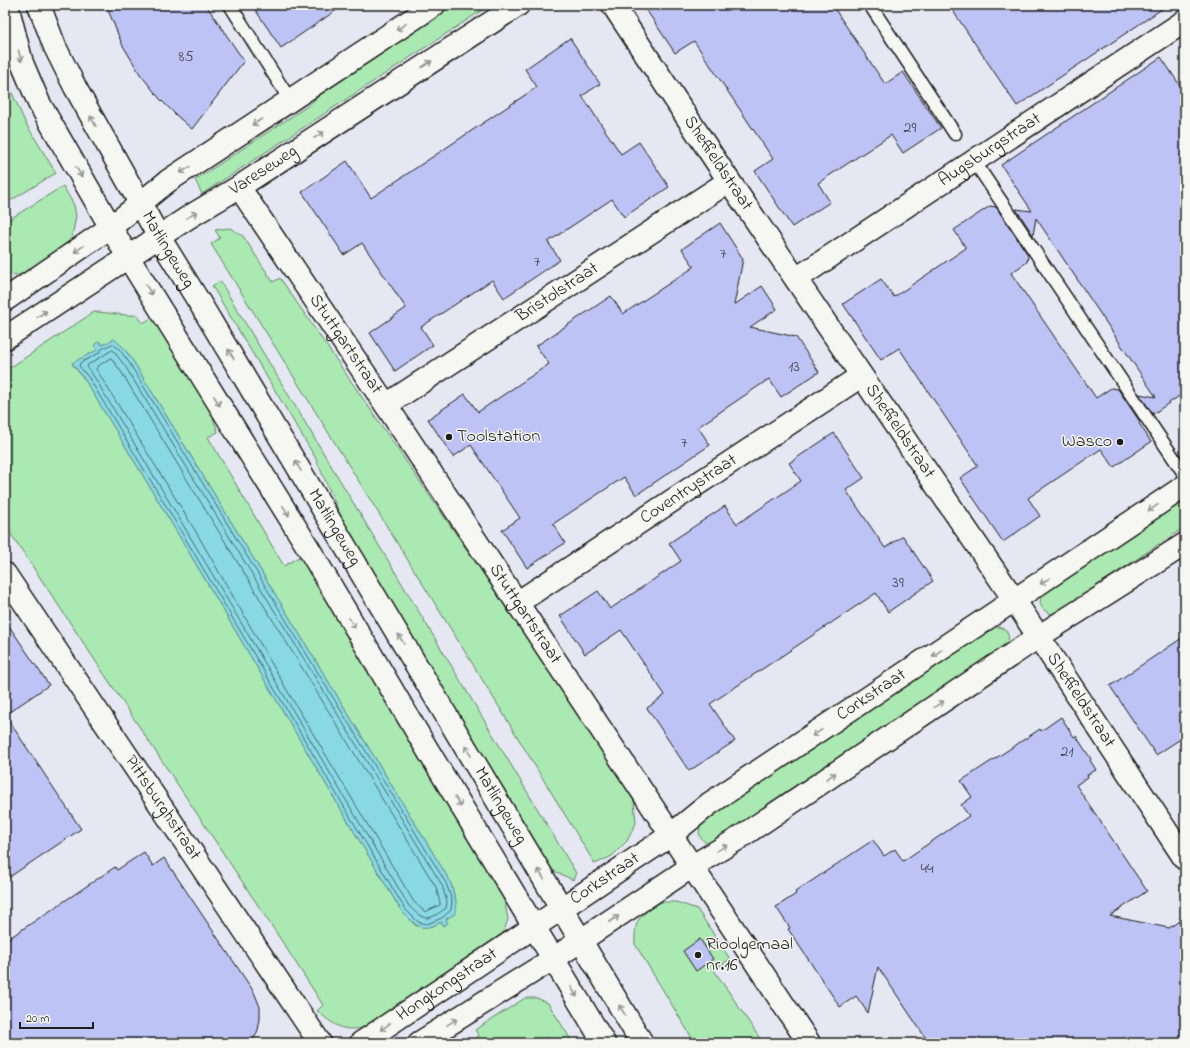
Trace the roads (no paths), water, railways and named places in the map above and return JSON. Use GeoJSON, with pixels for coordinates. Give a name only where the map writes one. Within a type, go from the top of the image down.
{"type":"FeatureCollection","features":[{"type":"Feature","properties":{"kind":"street","name":"Matlingeweg"},"geometry":{"type":"LineString","coordinates":[[7,5],[22,63],[39,103],[128,257],[309,549],[533,927],[604,1043]]}},
{"type":"Feature","properties":{"kind":"street","name":"Matlingeweg"},"geometry":{"type":"LineString","coordinates":[[39,5],[55,47],[74,88],[159,237],[222,339],[642,1043]]}},
{"type":"Feature","properties":{"kind":"street"},"geometry":{"type":"LineString","coordinates":[[5,300],[111,227],[168,181],[434,5]]}},
{"type":"Feature","properties":{"kind":"street","name":"Vareseweg"},"geometry":{"type":"LineString","coordinates":[[6,334],[189,217],[239,187],[518,5]]}},
{"type":"Feature","properties":{"kind":"street","name":"Sheffieldstraat"},"geometry":{"type":"LineString","coordinates":[[613,5],[729,181],[1015,601],[1185,859]]}},
{"type":"Feature","properties":{"kind":"street","name":"Augsburgstraat"},"geometry":{"type":"LineString","coordinates":[[796,279],[1185,21]]}},
{"type":"Feature","properties":{"kind":"street","name":"Bristolstraat"},"geometry":{"type":"LineString","coordinates":[[386,405],[729,181]]}},
{"type":"Feature","properties":{"kind":"street","name":"Stuttgartstraat"},"geometry":{"type":"LineString","coordinates":[[239,187],[386,405],[809,1043]]}},
{"type":"Feature","properties":{"kind":"street","name":"Coventrystraat"},"geometry":{"type":"LineString","coordinates":[[517,603],[861,376]]}},
{"type":"Feature","properties":{"kind":"street","name":"Corkstraat"},"geometry":{"type":"LineString","coordinates":[[533,927],[671,835],[709,804],[1185,486]]}},
{"type":"Feature","properties":{"kind":"street","name":"Corkstraat"},"geometry":{"type":"LineString","coordinates":[[553,959],[691,867],[736,840],[1038,637],[1185,544]]}},
{"type":"Feature","properties":{"kind":"street","name":"Pittsburghstraat"},"geometry":{"type":"LineString","coordinates":[[5,574],[320,1043]]}},
{"type":"Feature","properties":{"kind":"street","name":"Hongkongstraat"},"geometry":{"type":"LineString","coordinates":[[361,1043],[533,927]]}},
{"type":"Feature","properties":{"kind":"street","name":"Hongkongstraat"},"geometry":{"type":"LineString","coordinates":[[419,1043],[553,959]]}},
{"type":"Feature","properties":{"kind":"lane"},"geometry":{"type":"LineString","coordinates":[[230,5],[290,100]]}},
{"type":"Feature","properties":{"kind":"lane"},"geometry":{"type":"LineString","coordinates":[[870,5],[955,134]]}},
{"type":"Feature","properties":{"kind":"lane"},"geometry":{"type":"LineString","coordinates":[[974,160],[1185,475]]}},
{"type":"Feature","properties":{"kind":"water"},"geometry":{"type":"Polygon","coordinates":[[[114,339],[123,347],[133,361],[450,881],[456,901],[455,914],[446,919],[448,923],[443,926],[441,922],[429,927],[420,926],[402,912],[165,512],[85,380],[72,363],[97,350],[95,344],[99,341],[102,345],[114,339]]]}},
{"type":"Feature","properties":{"kind":"place","name":"Toolstation"},"geometry":{"type":"Point","coordinates":[449,437]}},
{"type":"Feature","properties":{"kind":"place","name":"Wasco"},"geometry":{"type":"Point","coordinates":[1120,442]}},
{"type":"Feature","properties":{"kind":"place","name":"Rioolgemaal nr.16"},"geometry":{"type":"Point","coordinates":[698,955]}}]}
